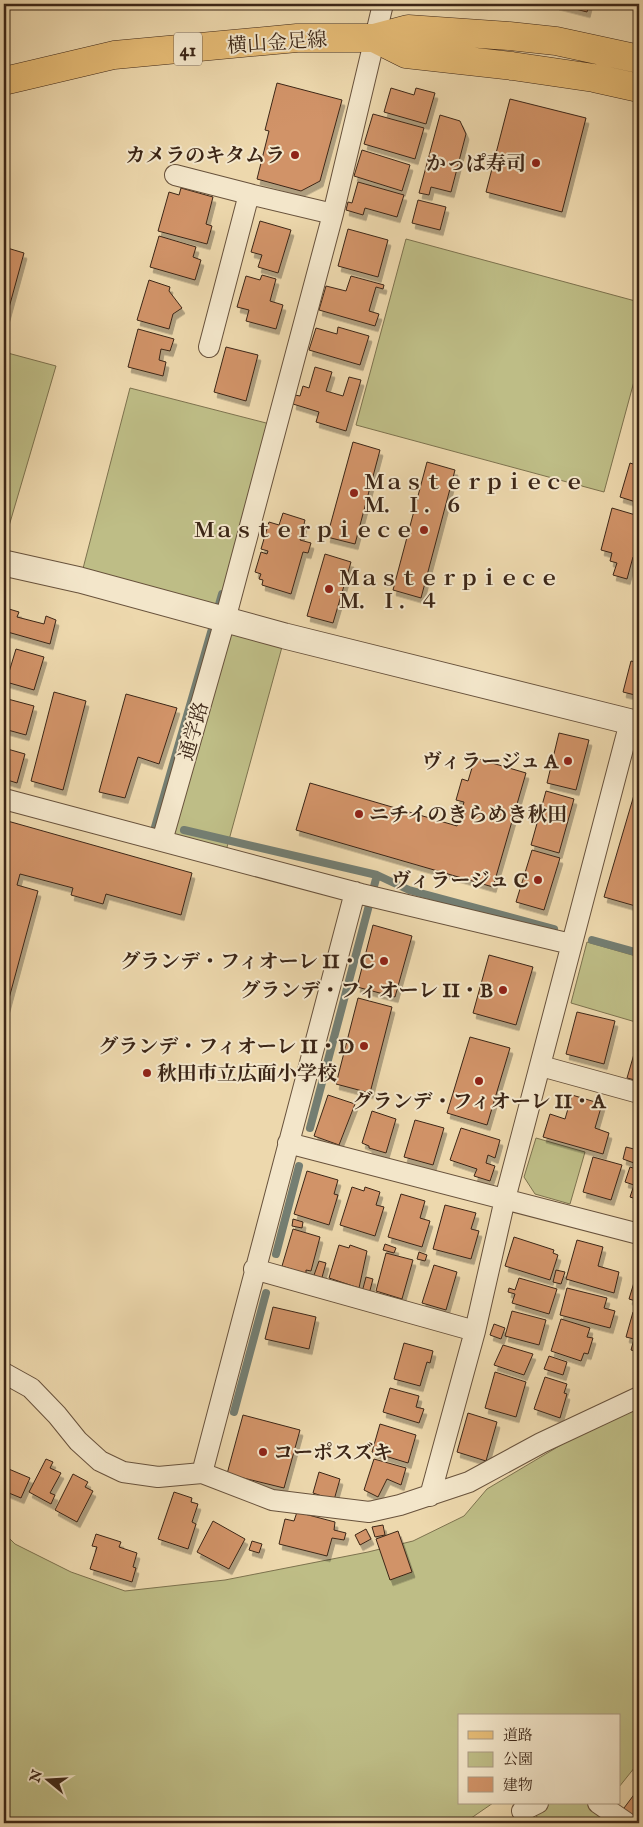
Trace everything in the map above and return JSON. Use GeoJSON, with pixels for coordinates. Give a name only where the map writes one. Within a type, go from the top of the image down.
{"type":"FeatureCollection","features":[{"type":"Feature","properties":{"kind":"main road","name":"横山金足線"},"geometry":{"type":"LineString","coordinates":[[4,81],[114,55],[297,38],[374,38],[408,30],[509,36],[556,41],[639,59]]}},
{"type":"Feature","properties":{"kind":"main road","name":"横山金足線"},"geometry":{"type":"LineString","coordinates":[[374,38],[406,54],[512,66],[594,78],[639,88]]}},
{"type":"Feature","properties":{"kind":"street","name":"通学路"},"geometry":{"type":"LineString","coordinates":[[162,841],[218,618],[384,4]]}},
{"type":"Feature","properties":{"kind":"street"},"geometry":{"type":"LineString","coordinates":[[176,175],[327,213]]}},
{"type":"Feature","properties":{"kind":"street"},"geometry":{"type":"LineString","coordinates":[[209,347],[249,194]]}},
{"type":"Feature","properties":{"kind":"street"},"geometry":{"type":"LineString","coordinates":[[4,563],[80,580],[218,618],[635,723],[571,944],[541,1066],[505,1199],[475,1331],[430,1496]]}},
{"type":"Feature","properties":{"kind":"street"},"geometry":{"type":"LineString","coordinates":[[4,799],[365,895],[571,944]]}},
{"type":"Feature","properties":{"kind":"street"},"geometry":{"type":"LineString","coordinates":[[202,1474],[288,1143],[365,895]]}},
{"type":"Feature","properties":{"kind":"street"},"geometry":{"type":"LineString","coordinates":[[541,1066],[639,1093]]}},
{"type":"Feature","properties":{"kind":"street"},"geometry":{"type":"LineString","coordinates":[[288,1143],[639,1234]]}},
{"type":"Feature","properties":{"kind":"street"},"geometry":{"type":"LineString","coordinates":[[254,1269],[475,1331]]}},
{"type":"Feature","properties":{"kind":"street"},"geometry":{"type":"LineString","coordinates":[[4,1373],[31,1388],[55,1412],[78,1441],[100,1461],[123,1472],[158,1477],[202,1474],[272,1500],[311,1507],[369,1512],[430,1496],[469,1482],[541,1443],[639,1397]]}},
{"type":"Feature","properties":{"kind":"street"},"geometry":{"type":"LineString","coordinates":[[599,1804],[627,1823]]}},
{"type":"Feature","properties":{"kind":"green space"},"geometry":{"type":"Polygon","coordinates":[[[406,239],[639,302],[639,363],[604,492],[356,425],[406,239]]]}},
{"type":"Feature","properties":{"kind":"green space"},"geometry":{"type":"Polygon","coordinates":[[[4,352],[56,366],[4,543],[4,352]]]}},
{"type":"Feature","properties":{"kind":"green space"},"geometry":{"type":"Polygon","coordinates":[[[130,388],[270,424],[225,620],[80,580],[130,388]]]}},
{"type":"Feature","properties":{"kind":"green space"},"geometry":{"type":"Polygon","coordinates":[[[225,620],[285,636],[224,858],[156,840],[225,620]]]}},
{"type":"Feature","properties":{"kind":"green space"},"geometry":{"type":"Polygon","coordinates":[[[587,942],[639,957],[639,1023],[571,1003],[587,942]]]}},
{"type":"Feature","properties":{"kind":"green space"},"geometry":{"type":"Polygon","coordinates":[[[536,1138],[585,1152],[570,1204],[535,1194],[524,1177],[536,1138]]]}},
{"type":"Feature","properties":{"kind":"green space"},"geometry":{"type":"Polygon","coordinates":[[[639,1405],[639,1762],[620,1786],[620,1714],[458,1714],[458,1804],[492,1804],[464,1823],[4,1823],[4,1533],[15,1544],[71,1572],[125,1591],[225,1580],[368,1552],[413,1541],[464,1516],[487,1489],[581,1433],[639,1405]]]}},
{"type":"Feature","properties":{"kind":"green space"},"geometry":{"type":"Polygon","coordinates":[[[532,1804],[610,1804],[616,1823],[539,1823],[532,1804]]]}},
{"type":"Feature","properties":{"kind":"building"},"geometry":{"type":"Polygon","coordinates":[[[556,4],[589,4],[587,12],[556,4]]]}},
{"type":"Feature","properties":{"kind":"building","name":"カメラのキタムラ"},"geometry":{"type":"Polygon","coordinates":[[[277,83],[342,100],[320,181],[301,191],[257,179],[269,131],[265,130],[277,83]]]}},
{"type":"Feature","properties":{"kind":"building"},"geometry":{"type":"Polygon","coordinates":[[[391,88],[414,95],[416,88],[435,93],[426,124],[384,112],[391,88]]]}},
{"type":"Feature","properties":{"kind":"building"},"geometry":{"type":"Polygon","coordinates":[[[510,99],[586,118],[562,212],[486,192],[510,99]]]}},
{"type":"Feature","properties":{"kind":"building"},"geometry":{"type":"Polygon","coordinates":[[[373,114],[424,128],[415,159],[364,144],[373,114]]]}},
{"type":"Feature","properties":{"kind":"building"},"geometry":{"type":"Polygon","coordinates":[[[440,115],[460,121],[466,134],[451,192],[431,187],[429,195],[419,193],[440,115]]]}},
{"type":"Feature","properties":{"kind":"building"},"geometry":{"type":"Polygon","coordinates":[[[362,150],[410,165],[402,191],[354,176],[362,150]]]}},
{"type":"Feature","properties":{"kind":"building"},"geometry":{"type":"Polygon","coordinates":[[[358,182],[404,195],[397,217],[365,208],[363,215],[346,210],[348,202],[352,203],[358,182]]]}},
{"type":"Feature","properties":{"kind":"building"},"geometry":{"type":"Polygon","coordinates":[[[181,188],[213,197],[206,224],[212,226],[207,244],[158,231],[169,192],[179,195],[181,188]]]}},
{"type":"Feature","properties":{"kind":"building"},"geometry":{"type":"Polygon","coordinates":[[[418,200],[446,207],[440,230],[412,223],[418,200]]]}},
{"type":"Feature","properties":{"kind":"building"},"geometry":{"type":"Polygon","coordinates":[[[260,221],[291,230],[278,273],[258,267],[262,255],[251,252],[260,221]]]}},
{"type":"Feature","properties":{"kind":"building"},"geometry":{"type":"Polygon","coordinates":[[[348,229],[388,240],[378,277],[338,266],[348,229]]]}},
{"type":"Feature","properties":{"kind":"building"},"geometry":{"type":"Polygon","coordinates":[[[159,236],[196,247],[193,257],[201,260],[195,280],[150,267],[159,236]]]}},
{"type":"Feature","properties":{"kind":"building"},"geometry":{"type":"Polygon","coordinates":[[[4,247],[24,253],[4,326],[4,247]]]}},
{"type":"Feature","properties":{"kind":"building"},"geometry":{"type":"Polygon","coordinates":[[[262,275],[276,279],[270,301],[283,305],[276,329],[246,321],[249,310],[237,307],[246,276],[260,280],[262,275]]]}},
{"type":"Feature","properties":{"kind":"building"},"geometry":{"type":"Polygon","coordinates":[[[351,276],[384,285],[383,289],[376,287],[369,311],[379,314],[375,326],[319,310],[326,286],[346,291],[351,276]]]}},
{"type":"Feature","properties":{"kind":"building"},"geometry":{"type":"Polygon","coordinates":[[[149,280],[170,287],[169,291],[182,308],[173,314],[169,329],[137,320],[149,280]]]}},
{"type":"Feature","properties":{"kind":"building"},"geometry":{"type":"Polygon","coordinates":[[[338,327],[369,336],[360,365],[309,350],[316,328],[337,334],[338,327]]]}},
{"type":"Feature","properties":{"kind":"building"},"geometry":{"type":"Polygon","coordinates":[[[138,329],[174,339],[170,351],[161,349],[159,360],[166,362],[163,376],[128,367],[138,329]]]}},
{"type":"Feature","properties":{"kind":"building"},"geometry":{"type":"Polygon","coordinates":[[[226,347],[258,355],[246,401],[214,392],[226,347]]]}},
{"type":"Feature","properties":{"kind":"building"},"geometry":{"type":"Polygon","coordinates":[[[315,367],[332,372],[326,391],[343,396],[349,377],[361,380],[346,431],[316,422],[319,412],[293,404],[295,395],[300,396],[303,386],[309,388],[315,367]]]}},
{"type":"Feature","properties":{"kind":"building","name":"Ｍａｓｔｅｒｐｉｅｃｅ Ｍ．Ｉ．６"},"geometry":{"type":"Polygon","coordinates":[[[353,442],[380,450],[355,544],[327,537],[353,442]]]}},
{"type":"Feature","properties":{"kind":"building","name":"Ｍａｓｔｅｒｐｉｅｃｅ"},"geometry":{"type":"Polygon","coordinates":[[[427,462],[455,470],[421,598],[393,590],[427,462]]]}},
{"type":"Feature","properties":{"kind":"building"},"geometry":{"type":"Polygon","coordinates":[[[630,463],[639,466],[639,503],[620,497],[630,463]]]}},
{"type":"Feature","properties":{"kind":"building"},"geometry":{"type":"Polygon","coordinates":[[[612,508],[639,516],[639,559],[633,557],[627,579],[613,575],[617,563],[610,561],[612,553],[601,550],[612,508]]]}},
{"type":"Feature","properties":{"kind":"building"},"geometry":{"type":"Polygon","coordinates":[[[283,513],[305,520],[300,540],[311,543],[308,553],[303,552],[291,594],[262,585],[263,580],[259,579],[261,574],[255,572],[261,552],[267,554],[268,551],[261,549],[269,522],[279,525],[283,513]]]}},
{"type":"Feature","properties":{"kind":"building","name":"Ｍａｓｔｅｒｐｉｅｃｅ Ｍ．Ｉ．４"},"geometry":{"type":"Polygon","coordinates":[[[325,554],[351,562],[333,623],[307,616],[325,554]]]}},
{"type":"Feature","properties":{"kind":"building"},"geometry":{"type":"Polygon","coordinates":[[[9,609],[19,612],[17,617],[44,624],[46,616],[56,620],[50,644],[4,631],[9,609]]]}},
{"type":"Feature","properties":{"kind":"building"},"geometry":{"type":"Polygon","coordinates":[[[16,649],[44,657],[34,690],[6,682],[16,649]]]}},
{"type":"Feature","properties":{"kind":"building"},"geometry":{"type":"Polygon","coordinates":[[[631,661],[639,663],[639,696],[623,692],[631,661]]]}},
{"type":"Feature","properties":{"kind":"building"},"geometry":{"type":"Polygon","coordinates":[[[54,692],[86,701],[63,790],[31,781],[54,692]]]}},
{"type":"Feature","properties":{"kind":"building"},"geometry":{"type":"Polygon","coordinates":[[[126,694],[177,708],[159,764],[138,757],[125,798],[99,792],[126,694]]]}},
{"type":"Feature","properties":{"kind":"building"},"geometry":{"type":"Polygon","coordinates":[[[4,698],[34,706],[26,735],[4,729],[4,698]]]}},
{"type":"Feature","properties":{"kind":"building","name":"ヴィラージュ A"},"geometry":{"type":"Polygon","coordinates":[[[559,733],[589,740],[576,790],[547,783],[559,733]]]}},
{"type":"Feature","properties":{"kind":"building"},"geometry":{"type":"Polygon","coordinates":[[[4,748],[25,754],[17,783],[4,779],[4,748]]]}},
{"type":"Feature","properties":{"kind":"building","name":"ニチイのきらめき秋田"},"geometry":{"type":"Polygon","coordinates":[[[475,758],[526,773],[493,887],[296,830],[310,783],[457,826],[464,802],[456,800],[462,779],[468,781],[475,758]]]}},
{"type":"Feature","properties":{"kind":"building"},"geometry":{"type":"Polygon","coordinates":[[[639,778],[639,907],[604,897],[639,778]]]}},
{"type":"Feature","properties":{"kind":"building"},"geometry":{"type":"Polygon","coordinates":[[[546,791],[574,799],[559,853],[531,845],[546,791]]]}},
{"type":"Feature","properties":{"kind":"building"},"geometry":{"type":"Polygon","coordinates":[[[4,820],[192,873],[181,915],[106,894],[103,904],[71,895],[73,888],[20,874],[17,885],[38,891],[4,1017],[4,820]]]}},
{"type":"Feature","properties":{"kind":"building","name":"ヴィラージュ C"},"geometry":{"type":"Polygon","coordinates":[[[532,850],[560,858],[544,910],[516,902],[532,850]]]}},
{"type":"Feature","properties":{"kind":"building","name":"グランデ・フィオーレ II・C"},"geometry":{"type":"Polygon","coordinates":[[[373,925],[412,936],[395,997],[357,987],[373,925]]]}},
{"type":"Feature","properties":{"kind":"building","name":"グランデ・フィオーレ II・B"},"geometry":{"type":"Polygon","coordinates":[[[489,955],[533,967],[516,1025],[473,1013],[489,955]]]}},
{"type":"Feature","properties":{"kind":"building","name":"グランデ・フィオーレ II・D"},"geometry":{"type":"Polygon","coordinates":[[[358,998],[392,1007],[370,1093],[336,1084],[358,998]]]}},
{"type":"Feature","properties":{"kind":"building"},"geometry":{"type":"Polygon","coordinates":[[[577,1012],[615,1021],[604,1064],[566,1054],[577,1012]]]}},
{"type":"Feature","properties":{"kind":"building","name":"グランデ・フィオーレ II・A"},"geometry":{"type":"Polygon","coordinates":[[[470,1037],[510,1048],[487,1125],[447,1113],[470,1037]]]}},
{"type":"Feature","properties":{"kind":"building"},"geometry":{"type":"Polygon","coordinates":[[[639,1037],[639,1081],[627,1078],[639,1037]]]}},
{"type":"Feature","properties":{"kind":"building"},"geometry":{"type":"Polygon","coordinates":[[[328,1095],[355,1104],[339,1145],[314,1136],[328,1095]]]}},
{"type":"Feature","properties":{"kind":"building"},"geometry":{"type":"Polygon","coordinates":[[[572,1095],[602,1104],[595,1128],[609,1133],[603,1154],[543,1137],[550,1114],[565,1119],[572,1095]]]}},
{"type":"Feature","properties":{"kind":"building"},"geometry":{"type":"Polygon","coordinates":[[[372,1111],[396,1119],[386,1153],[369,1148],[369,1146],[362,1143],[372,1111]]]}},
{"type":"Feature","properties":{"kind":"building"},"geometry":{"type":"Polygon","coordinates":[[[415,1120],[444,1128],[433,1165],[404,1157],[415,1120]]]}},
{"type":"Feature","properties":{"kind":"building"},"geometry":{"type":"Polygon","coordinates":[[[461,1128],[500,1140],[495,1158],[488,1155],[486,1163],[495,1166],[490,1181],[474,1176],[477,1169],[450,1160],[461,1128]]]}},
{"type":"Feature","properties":{"kind":"building"},"geometry":{"type":"Polygon","coordinates":[[[626,1147],[638,1150],[634,1163],[623,1159],[626,1147]]]}},
{"type":"Feature","properties":{"kind":"building"},"geometry":{"type":"Polygon","coordinates":[[[593,1157],[622,1165],[611,1200],[583,1192],[593,1157]]]}},
{"type":"Feature","properties":{"kind":"building"},"geometry":{"type":"Polygon","coordinates":[[[630,1167],[639,1170],[639,1200],[630,1197],[634,1185],[625,1182],[630,1167]]]}},
{"type":"Feature","properties":{"kind":"building"},"geometry":{"type":"Polygon","coordinates":[[[307,1171],[338,1180],[334,1194],[338,1195],[329,1225],[294,1214],[307,1171]]]}},
{"type":"Feature","properties":{"kind":"building"},"geometry":{"type":"Polygon","coordinates":[[[352,1187],[364,1191],[365,1187],[380,1192],[376,1205],[384,1207],[375,1236],[340,1225],[352,1187]]]}},
{"type":"Feature","properties":{"kind":"building"},"geometry":{"type":"Polygon","coordinates":[[[401,1194],[425,1201],[420,1218],[430,1221],[422,1247],[388,1237],[401,1194]]]}},
{"type":"Feature","properties":{"kind":"building"},"geometry":{"type":"Polygon","coordinates":[[[445,1205],[476,1213],[471,1229],[479,1231],[471,1259],[433,1249],[445,1205]]]}},
{"type":"Feature","properties":{"kind":"building"},"geometry":{"type":"Polygon","coordinates":[[[293,1219],[303,1222],[302,1228],[292,1226],[293,1219]]]}},
{"type":"Feature","properties":{"kind":"building"},"geometry":{"type":"Polygon","coordinates":[[[293,1229],[320,1237],[311,1271],[306,1270],[306,1274],[282,1266],[293,1229]]]}},
{"type":"Feature","properties":{"kind":"building"},"geometry":{"type":"Polygon","coordinates":[[[514,1237],[554,1250],[553,1253],[558,1255],[550,1280],[505,1266],[514,1237]]]}},
{"type":"Feature","properties":{"kind":"building"},"geometry":{"type":"Polygon","coordinates":[[[577,1240],[603,1247],[598,1266],[619,1272],[614,1293],[566,1279],[577,1240]]]}},
{"type":"Feature","properties":{"kind":"building"},"geometry":{"type":"Polygon","coordinates":[[[385,1244],[396,1248],[394,1253],[383,1250],[385,1244]]]}},
{"type":"Feature","properties":{"kind":"building"},"geometry":{"type":"Polygon","coordinates":[[[339,1245],[349,1248],[350,1245],[367,1251],[359,1288],[329,1278],[339,1245]]]}},
{"type":"Feature","properties":{"kind":"building"},"geometry":{"type":"Polygon","coordinates":[[[419,1252],[427,1255],[425,1261],[417,1259],[419,1252]]]}},
{"type":"Feature","properties":{"kind":"building"},"geometry":{"type":"Polygon","coordinates":[[[386,1253],[413,1260],[402,1299],[376,1291],[386,1253]]]}},
{"type":"Feature","properties":{"kind":"building"},"geometry":{"type":"Polygon","coordinates":[[[319,1261],[326,1263],[321,1281],[313,1278],[319,1261]]]}},
{"type":"Feature","properties":{"kind":"building"},"geometry":{"type":"Polygon","coordinates":[[[434,1265],[457,1272],[446,1310],[422,1303],[434,1265]]]}},
{"type":"Feature","properties":{"kind":"building"},"geometry":{"type":"Polygon","coordinates":[[[639,1266],[639,1302],[629,1299],[639,1266]]]}},
{"type":"Feature","properties":{"kind":"building"},"geometry":{"type":"Polygon","coordinates":[[[556,1270],[565,1272],[561,1284],[553,1282],[556,1270]]]}},
{"type":"Feature","properties":{"kind":"building"},"geometry":{"type":"Polygon","coordinates":[[[366,1277],[373,1279],[369,1294],[362,1292],[366,1277]]]}},
{"type":"Feature","properties":{"kind":"building"},"geometry":{"type":"Polygon","coordinates":[[[519,1278],[557,1289],[549,1314],[512,1303],[515,1294],[508,1292],[509,1288],[515,1290],[519,1278]]]}},
{"type":"Feature","properties":{"kind":"building"},"geometry":{"type":"Polygon","coordinates":[[[567,1288],[607,1298],[604,1308],[615,1311],[610,1328],[560,1315],[567,1288]]]}},
{"type":"Feature","properties":{"kind":"building"},"geometry":{"type":"Polygon","coordinates":[[[273,1307],[316,1317],[309,1349],[265,1339],[273,1307]]]}},
{"type":"Feature","properties":{"kind":"building"},"geometry":{"type":"Polygon","coordinates":[[[512,1311],[546,1320],[539,1345],[505,1336],[512,1311]]]}},
{"type":"Feature","properties":{"kind":"building"},"geometry":{"type":"Polygon","coordinates":[[[633,1312],[639,1314],[639,1352],[631,1350],[634,1339],[626,1337],[633,1312]]]}},
{"type":"Feature","properties":{"kind":"building"},"geometry":{"type":"Polygon","coordinates":[[[561,1319],[590,1328],[587,1337],[593,1338],[588,1354],[584,1353],[581,1361],[551,1351],[561,1319]]]}},
{"type":"Feature","properties":{"kind":"building"},"geometry":{"type":"Polygon","coordinates":[[[494,1324],[505,1328],[501,1339],[490,1335],[494,1324]]]}},
{"type":"Feature","properties":{"kind":"building"},"geometry":{"type":"Polygon","coordinates":[[[404,1343],[433,1351],[430,1363],[427,1362],[420,1386],[394,1379],[404,1343]]]}},
{"type":"Feature","properties":{"kind":"building"},"geometry":{"type":"Polygon","coordinates":[[[503,1345],[533,1354],[524,1375],[494,1365],[503,1345]]]}},
{"type":"Feature","properties":{"kind":"building"},"geometry":{"type":"Polygon","coordinates":[[[549,1356],[567,1362],[563,1375],[544,1369],[549,1356]]]}},
{"type":"Feature","properties":{"kind":"building"},"geometry":{"type":"Polygon","coordinates":[[[495,1372],[526,1382],[516,1417],[485,1408],[495,1372]]]}},
{"type":"Feature","properties":{"kind":"building"},"geometry":{"type":"Polygon","coordinates":[[[545,1377],[567,1384],[564,1393],[567,1394],[560,1418],[534,1409],[545,1377]]]}},
{"type":"Feature","properties":{"kind":"building"},"geometry":{"type":"Polygon","coordinates":[[[390,1388],[419,1396],[416,1407],[424,1409],[419,1423],[383,1412],[390,1388]]]}},
{"type":"Feature","properties":{"kind":"building"},"geometry":{"type":"Polygon","coordinates":[[[468,1413],[497,1422],[486,1461],[457,1452],[468,1413]]]}},
{"type":"Feature","properties":{"kind":"building","name":"コーポスズキ"},"geometry":{"type":"Polygon","coordinates":[[[243,1415],[300,1430],[284,1488],[227,1474],[243,1415]]]}},
{"type":"Feature","properties":{"kind":"building"},"geometry":{"type":"Polygon","coordinates":[[[380,1424],[416,1435],[408,1463],[372,1452],[380,1424]]]}},
{"type":"Feature","properties":{"kind":"building"},"geometry":{"type":"Polygon","coordinates":[[[46,1459],[53,1462],[50,1468],[61,1473],[50,1493],[55,1495],[51,1504],[29,1492],[46,1459]]]}},
{"type":"Feature","properties":{"kind":"building"},"geometry":{"type":"Polygon","coordinates":[[[374,1459],[406,1468],[401,1485],[387,1479],[378,1497],[364,1490],[374,1459]]]}},
{"type":"Feature","properties":{"kind":"building"},"geometry":{"type":"Polygon","coordinates":[[[4,1467],[30,1478],[21,1498],[4,1491],[4,1467]]]}},
{"type":"Feature","properties":{"kind":"building"},"geometry":{"type":"Polygon","coordinates":[[[319,1472],[340,1479],[334,1500],[313,1493],[319,1472]]]}},
{"type":"Feature","properties":{"kind":"building"},"geometry":{"type":"Polygon","coordinates":[[[73,1474],[88,1482],[85,1487],[93,1491],[77,1522],[55,1510],[73,1474]]]}},
{"type":"Feature","properties":{"kind":"building"},"geometry":{"type":"Polygon","coordinates":[[[174,1492],[192,1498],[191,1502],[198,1504],[192,1522],[196,1524],[188,1549],[158,1539],[174,1492]]]}},
{"type":"Feature","properties":{"kind":"building"},"geometry":{"type":"Polygon","coordinates":[[[297,1512],[335,1522],[334,1530],[346,1533],[344,1540],[332,1538],[327,1556],[279,1544],[285,1519],[294,1521],[297,1512]]]}},
{"type":"Feature","properties":{"kind":"building"},"geometry":{"type":"Polygon","coordinates":[[[213,1521],[245,1539],[229,1569],[197,1552],[213,1521]]]}},
{"type":"Feature","properties":{"kind":"building"},"geometry":{"type":"Polygon","coordinates":[[[383,1525],[385,1535],[375,1537],[372,1527],[383,1525]]]}},
{"type":"Feature","properties":{"kind":"building"},"geometry":{"type":"Polygon","coordinates":[[[366,1529],[371,1539],[360,1545],[355,1535],[366,1529]]]}},
{"type":"Feature","properties":{"kind":"building"},"geometry":{"type":"Polygon","coordinates":[[[398,1531],[412,1572],[390,1580],[376,1539],[398,1531]]]}},
{"type":"Feature","properties":{"kind":"building"},"geometry":{"type":"Polygon","coordinates":[[[96,1534],[121,1542],[119,1547],[137,1553],[133,1567],[136,1568],[132,1582],[90,1569],[97,1547],[92,1546],[96,1534]]]}},
{"type":"Feature","properties":{"kind":"building"},"geometry":{"type":"Polygon","coordinates":[[[252,1541],[262,1544],[259,1553],[249,1550],[252,1541]]]}},
{"type":"Feature","properties":{"kind":"building"},"geometry":{"type":"Polygon","coordinates":[[[639,1788],[639,1823],[635,1823],[621,1812],[639,1788]]]}},
{"type":"Feature","properties":{"kind":"waterway"},"geometry":{"type":"LineString","coordinates":[[155,827],[222,594]]}},
{"type":"Feature","properties":{"kind":"waterway"},"geometry":{"type":"LineString","coordinates":[[184,830],[377,875],[409,890],[554,929]]}},
{"type":"Feature","properties":{"kind":"waterway"},"geometry":{"type":"LineString","coordinates":[[310,1128],[377,875]]}},
{"type":"Feature","properties":{"kind":"waterway"},"geometry":{"type":"LineString","coordinates":[[592,940],[639,953]]}},
{"type":"Feature","properties":{"kind":"waterway"},"geometry":{"type":"LineString","coordinates":[[276,1254],[299,1166]]}},
{"type":"Feature","properties":{"kind":"waterway"},"geometry":{"type":"LineString","coordinates":[[234,1412],[266,1293]]}},
{"type":"Feature","properties":{"kind":"place","name":"カメラのキタムラ"},"geometry":{"type":"Point","coordinates":[295,155]}},
{"type":"Feature","properties":{"kind":"place","name":"かっぱ寿司"},"geometry":{"type":"Point","coordinates":[536,163]}},
{"type":"Feature","properties":{"kind":"place","name":"Ｍａｓｔｅｒｐｉｅｃｅ Ｍ．Ｉ．６"},"geometry":{"type":"Point","coordinates":[354,493]}},
{"type":"Feature","properties":{"kind":"place","name":"Ｍａｓｔｅｒｐｉｅｃｅ"},"geometry":{"type":"Point","coordinates":[424,530]}},
{"type":"Feature","properties":{"kind":"place","name":"Ｍａｓｔｅｒｐｉｅｃｅ Ｍ．Ｉ．４"},"geometry":{"type":"Point","coordinates":[329,589]}},
{"type":"Feature","properties":{"kind":"place","name":"ヴィラージュ A"},"geometry":{"type":"Point","coordinates":[568,761]}},
{"type":"Feature","properties":{"kind":"place","name":"ニチイのきらめき秋田"},"geometry":{"type":"Point","coordinates":[359,814]}},
{"type":"Feature","properties":{"kind":"place","name":"ヴィラージュ C"},"geometry":{"type":"Point","coordinates":[538,880]}},
{"type":"Feature","properties":{"kind":"place","name":"グランデ・フィオーレ II・C"},"geometry":{"type":"Point","coordinates":[384,961]}},
{"type":"Feature","properties":{"kind":"place","name":"グランデ・フィオーレ II・B"},"geometry":{"type":"Point","coordinates":[503,990]}},
{"type":"Feature","properties":{"kind":"place","name":"グランデ・フィオーレ II・D"},"geometry":{"type":"Point","coordinates":[364,1046]}},
{"type":"Feature","properties":{"kind":"place","name":"秋田市立広面小学校"},"geometry":{"type":"Point","coordinates":[147,1073]}},
{"type":"Feature","properties":{"kind":"place","name":"グランデ・フィオーレ II・A"},"geometry":{"type":"Point","coordinates":[479,1081]}},
{"type":"Feature","properties":{"kind":"place","name":"コーポスズキ"},"geometry":{"type":"Point","coordinates":[263,1452]}}]}
